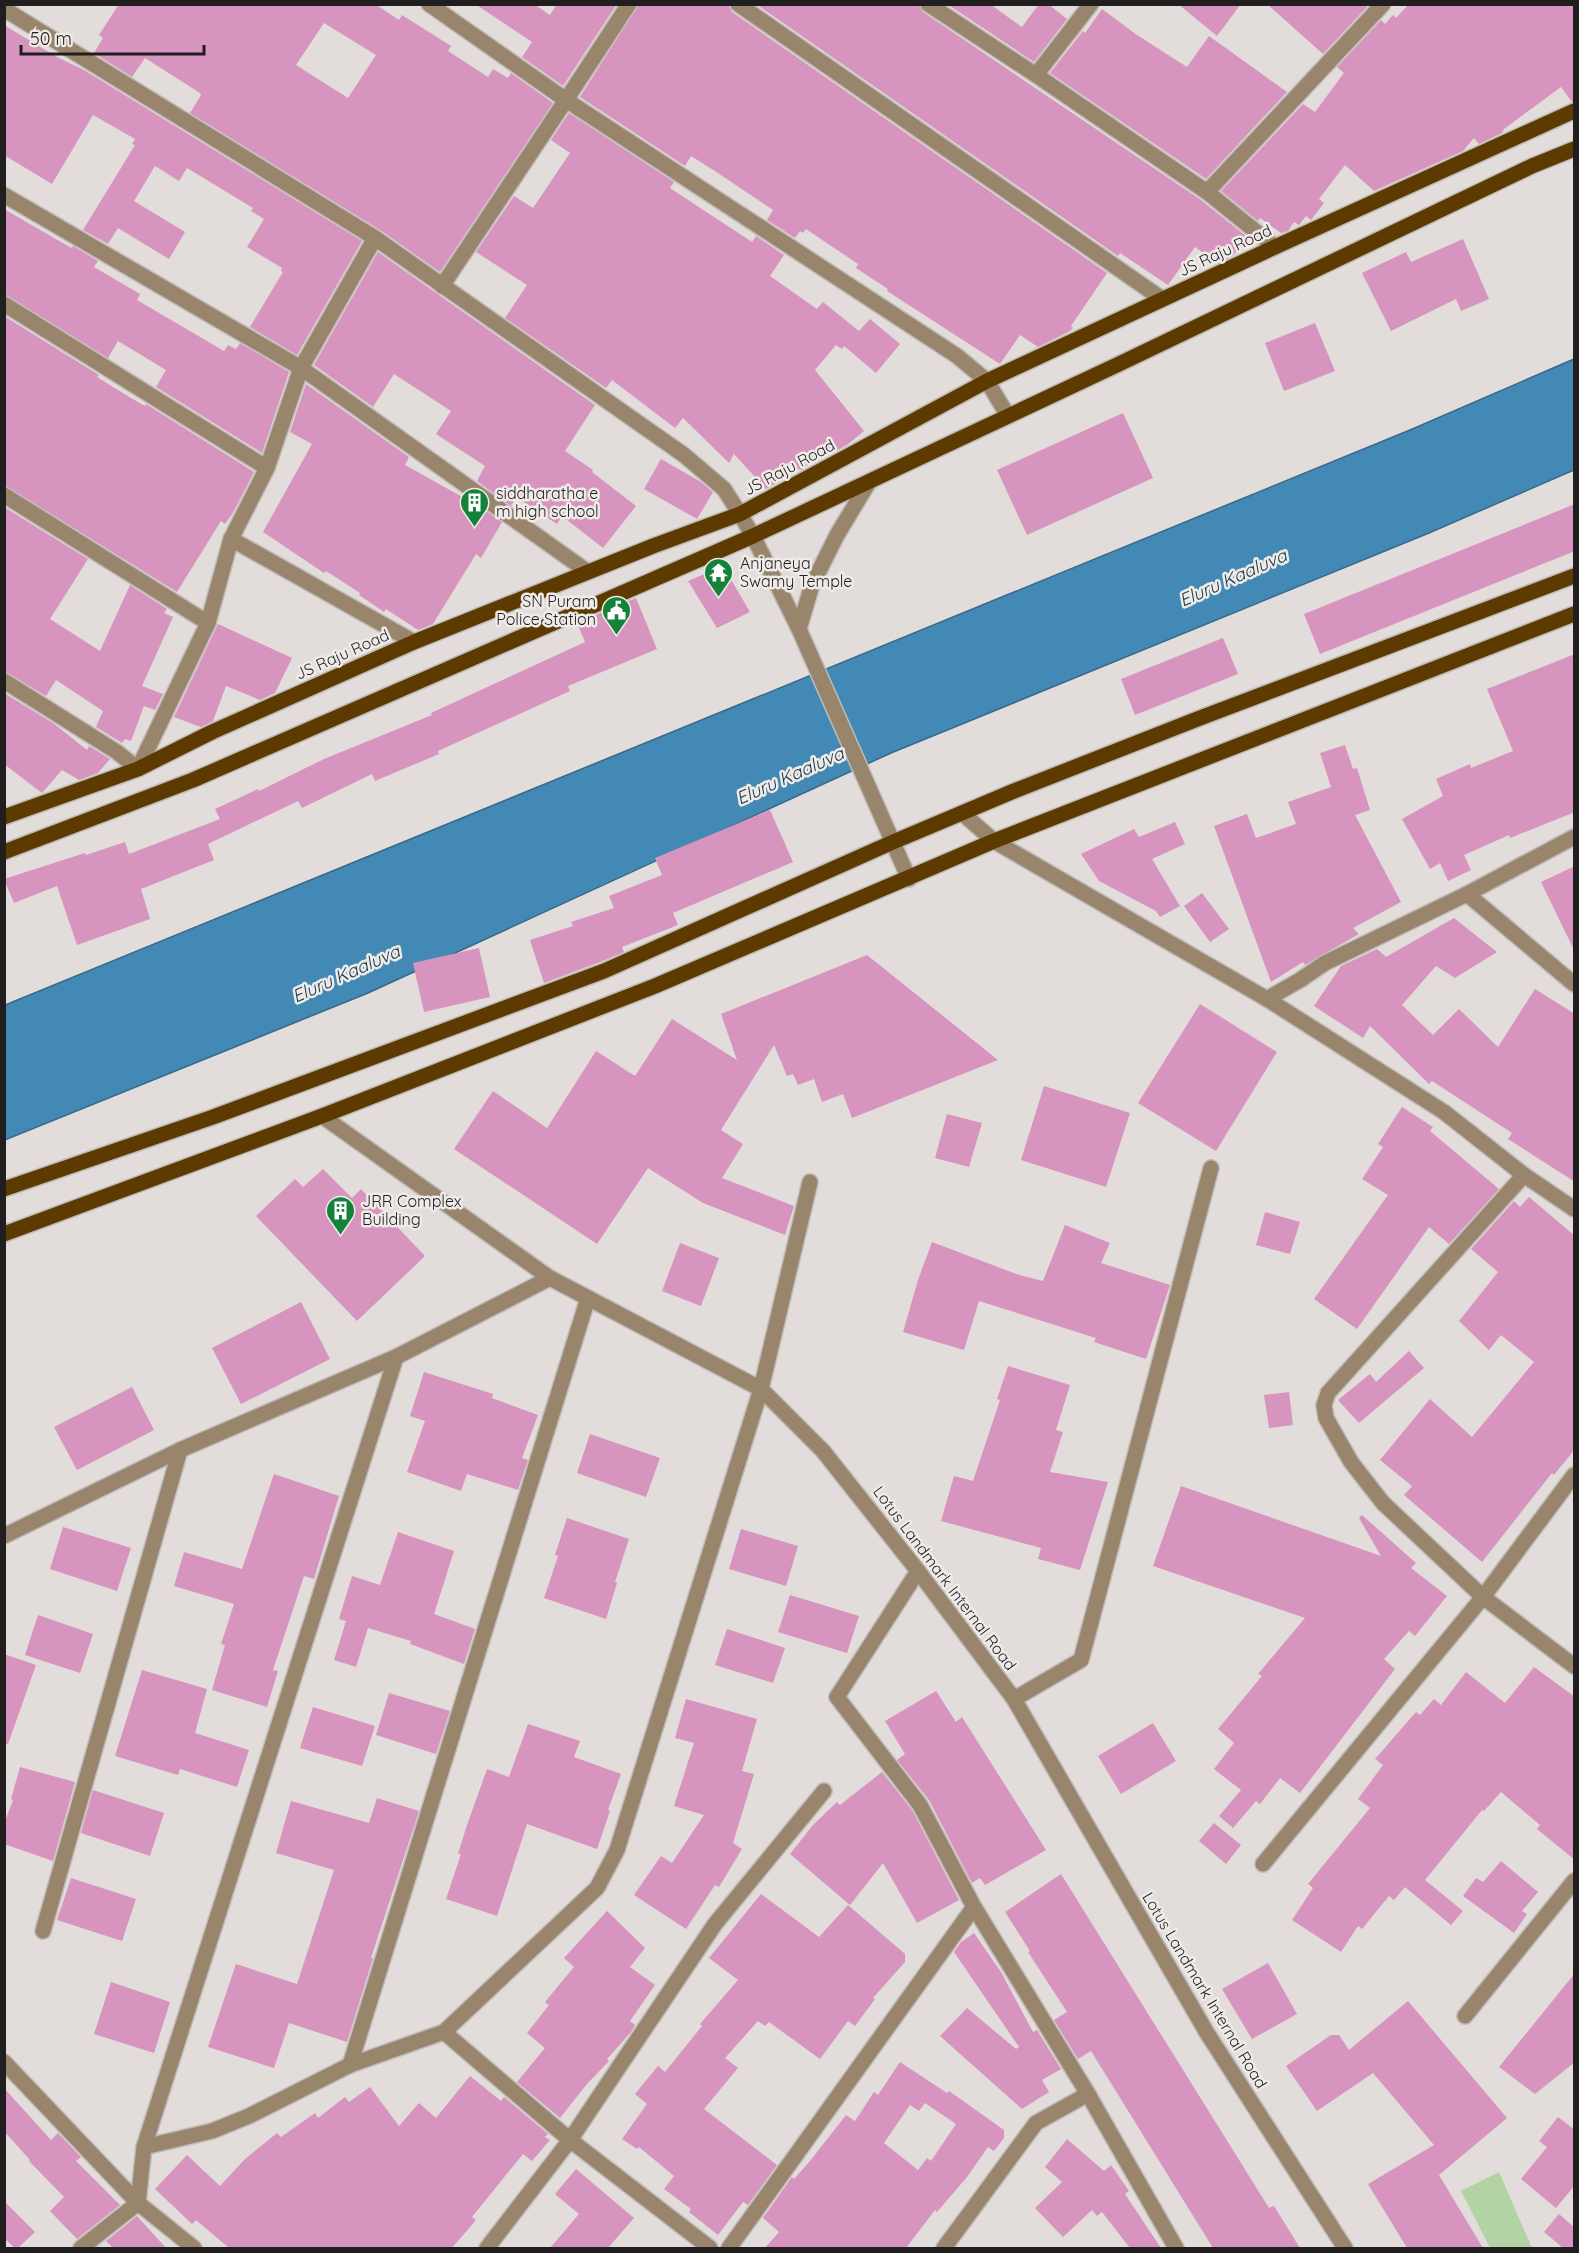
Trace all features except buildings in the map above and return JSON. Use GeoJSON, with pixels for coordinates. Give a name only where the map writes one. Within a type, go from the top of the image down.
{"type":"FeatureCollection","features":[{"type":"Feature","properties":{"kind":"main road","name":"JS Raju Road"},"geometry":{"type":"LineString","coordinates":[[4,817],[138,769],[212,732],[414,642],[740,514],[987,381],[1575,111]]}},
{"type":"Feature","properties":{"kind":"main road"},"geometry":{"type":"LineString","coordinates":[[4,852],[193,780],[753,536],[1511,176],[1575,149]]}},
{"type":"Feature","properties":{"kind":"main road"},"geometry":{"type":"LineString","coordinates":[[4,1189],[213,1117],[604,971],[962,813],[1200,718],[1575,576]]}},
{"type":"Feature","properties":{"kind":"main road"},"geometry":{"type":"LineString","coordinates":[[4,1234],[322,1116],[655,986],[994,841],[1575,614]]}},
{"type":"Feature","properties":{"kind":"street"},"geometry":{"type":"LineString","coordinates":[[429,4],[566,100],[957,356],[987,381],[1008,416]]}},
{"type":"Feature","properties":{"kind":"street"},"geometry":{"type":"LineString","coordinates":[[442,286],[628,4]]}},
{"type":"Feature","properties":{"kind":"street"},"geometry":{"type":"LineString","coordinates":[[738,4],[1162,299]]}},
{"type":"Feature","properties":{"kind":"street"},"geometry":{"type":"LineString","coordinates":[[928,4],[1207,192],[1275,247]]}},
{"type":"Feature","properties":{"kind":"street"},"geometry":{"type":"LineString","coordinates":[[1036,75],[1091,4]]}},
{"type":"Feature","properties":{"kind":"street"},"geometry":{"type":"LineString","coordinates":[[1207,192],[1383,4]]}},
{"type":"Feature","properties":{"kind":"street"},"geometry":{"type":"LineString","coordinates":[[4,9],[375,238],[684,455],[724,489],[753,536],[799,628],[909,879]]}},
{"type":"Feature","properties":{"kind":"street"},"geometry":{"type":"LineString","coordinates":[[4,195],[301,368],[588,572]]}},
{"type":"Feature","properties":{"kind":"street"},"geometry":{"type":"LineString","coordinates":[[4,681],[117,752],[138,769],[208,623],[231,539],[267,468],[301,368],[375,238]]}},
{"type":"Feature","properties":{"kind":"street"},"geometry":{"type":"LineString","coordinates":[[4,304],[267,468]]}},
{"type":"Feature","properties":{"kind":"street"},"geometry":{"type":"LineString","coordinates":[[799,628],[812,585],[837,535],[869,482]]}},
{"type":"Feature","properties":{"kind":"street"},"geometry":{"type":"LineString","coordinates":[[4,495],[208,623]]}},
{"type":"Feature","properties":{"kind":"street"},"geometry":{"type":"LineString","coordinates":[[231,539],[414,642]]}},
{"type":"Feature","properties":{"kind":"street"},"geometry":{"type":"LineString","coordinates":[[962,813],[994,841],[1267,999],[1444,1112],[1524,1175],[1575,1209]]}},
{"type":"Feature","properties":{"kind":"street"},"geometry":{"type":"LineString","coordinates":[[1267,999],[1300,981],[1325,963],[1467,894],[1575,837]]}},
{"type":"Feature","properties":{"kind":"street"},"geometry":{"type":"LineString","coordinates":[[1467,894],[1575,984]]}},
{"type":"Feature","properties":{"kind":"street","name":"Lotus Landmark Internal Road"},"geometry":{"type":"LineString","coordinates":[[322,1116],[550,1278],[761,1389],[823,1451],[918,1571],[1014,1699],[1207,2033],[1345,2248]]}},
{"type":"Feature","properties":{"kind":"street"},"geometry":{"type":"LineString","coordinates":[[1014,1699],[1081,1660],[1211,1168]]}},
{"type":"Feature","properties":{"kind":"street"},"geometry":{"type":"LineString","coordinates":[[1524,1175],[1328,1393],[1324,1405],[1326,1418],[1351,1462],[1383,1503],[1483,1598],[1575,1666]]}},
{"type":"Feature","properties":{"kind":"street"},"geometry":{"type":"LineString","coordinates":[[144,2147],[212,2131],[249,2116],[350,2065],[444,2032],[597,1888],[617,1850],[761,1389],[810,1182]]}},
{"type":"Feature","properties":{"kind":"street"},"geometry":{"type":"LineString","coordinates":[[4,1536],[180,1450],[396,1357],[550,1278]]}},
{"type":"Feature","properties":{"kind":"street"},"geometry":{"type":"LineString","coordinates":[[350,2065],[588,1298]]}},
{"type":"Feature","properties":{"kind":"street"},"geometry":{"type":"LineString","coordinates":[[81,2248],[138,2203],[144,2147],[396,1357]]}},
{"type":"Feature","properties":{"kind":"street"},"geometry":{"type":"LineString","coordinates":[[43,1931],[180,1450]]}},
{"type":"Feature","properties":{"kind":"street"},"geometry":{"type":"LineString","coordinates":[[1263,1864],[1483,1598],[1575,1475]]}},
{"type":"Feature","properties":{"kind":"street"},"geometry":{"type":"LineString","coordinates":[[918,1571],[837,1697],[920,1805],[974,1907],[1088,2094],[1176,2248]]}},
{"type":"Feature","properties":{"kind":"street"},"geometry":{"type":"LineString","coordinates":[[487,2248],[570,2140],[715,1924],[824,1791]]}},
{"type":"Feature","properties":{"kind":"street"},"geometry":{"type":"LineString","coordinates":[[1465,2016],[1575,1881]]}},
{"type":"Feature","properties":{"kind":"street"},"geometry":{"type":"LineString","coordinates":[[729,2248],[974,1907]]}},
{"type":"Feature","properties":{"kind":"street"},"geometry":{"type":"LineString","coordinates":[[444,2032],[570,2140],[710,2248]]}},
{"type":"Feature","properties":{"kind":"street"},"geometry":{"type":"LineString","coordinates":[[4,2062],[138,2203],[194,2248]]}},
{"type":"Feature","properties":{"kind":"street"},"geometry":{"type":"LineString","coordinates":[[944,2248],[1036,2123],[1088,2094]]}},
{"type":"Feature","properties":{"kind":"green space"},"geometry":{"type":"Polygon","coordinates":[[[1499,2172],[1532,2248],[1490,2248],[1461,2191],[1499,2172]]]}},
{"type":"Feature","properties":{"kind":"water","name":"Eluru Kaaluva"},"geometry":{"type":"Polygon","coordinates":[[[1574,359],[1574,470],[1429,533],[891,753],[368,993],[5,1140],[5,1005],[1410,430],[1574,359]]]}},
{"type":"Feature","properties":{"kind":"place","name":"siddharatha e m high school"},"geometry":{"type":"Point","coordinates":[475,528]}},
{"type":"Feature","properties":{"kind":"place","name":"Anjaneya Swamy Temple"},"geometry":{"type":"Point","coordinates":[719,598]}},
{"type":"Feature","properties":{"kind":"place","name":"SN Puram Police Station"},"geometry":{"type":"Point","coordinates":[617,636]}},
{"type":"Feature","properties":{"kind":"place","name":"JRR Complex Building"},"geometry":{"type":"Point","coordinates":[341,1236]}}]}
